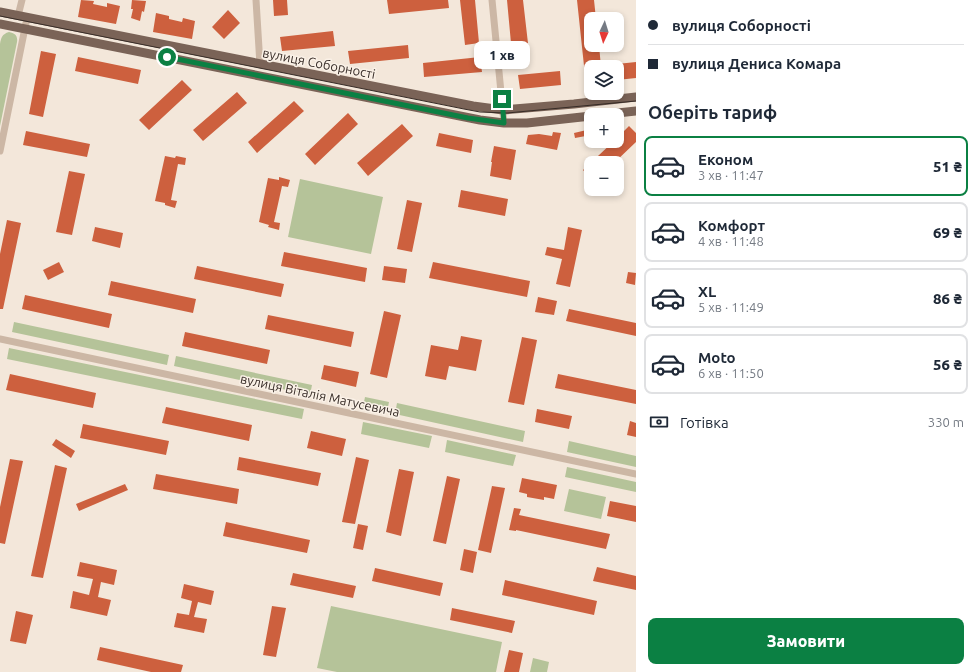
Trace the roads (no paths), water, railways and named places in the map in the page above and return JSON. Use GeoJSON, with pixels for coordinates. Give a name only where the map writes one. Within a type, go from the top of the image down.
{"type":"FeatureCollection","features":[{"type":"Feature","properties":{"kind":"main road","name":"вулиця Соборності"},"geometry":{"type":"LineString","coordinates":[[2,12],[260,65],[473,106],[502,110],[636,97]]}},
{"type":"Feature","properties":{"kind":"main road","name":"вулиця Соборності"},"geometry":{"type":"LineString","coordinates":[[0,26],[25,29],[480,120],[504,123],[584,117]]}},
{"type":"Feature","properties":{"kind":"main road"},"geometry":{"type":"LineString","coordinates":[[624,112],[636,111]]}},
{"type":"Feature","properties":{"kind":"street"},"geometry":{"type":"LineString","coordinates":[[0,151],[25,29],[22,0]]}},
{"type":"Feature","properties":{"kind":"street"},"geometry":{"type":"LineString","coordinates":[[256,0],[260,65]]}},
{"type":"Feature","properties":{"kind":"street"},"geometry":{"type":"LineString","coordinates":[[492,0],[504,123]]}},
{"type":"Feature","properties":{"kind":"street"},"geometry":{"type":"LineString","coordinates":[[0,26],[2,12]]}},
{"type":"Feature","properties":{"kind":"street","name":"вулиця Віталія Матусевича"},"geometry":{"type":"LineString","coordinates":[[0,339],[636,474]]}},
{"type":"Feature","properties":{"kind":"tram line"},"geometry":{"type":"LineString","coordinates":[[0,16],[480,112],[507,113],[636,101]]}}]}
